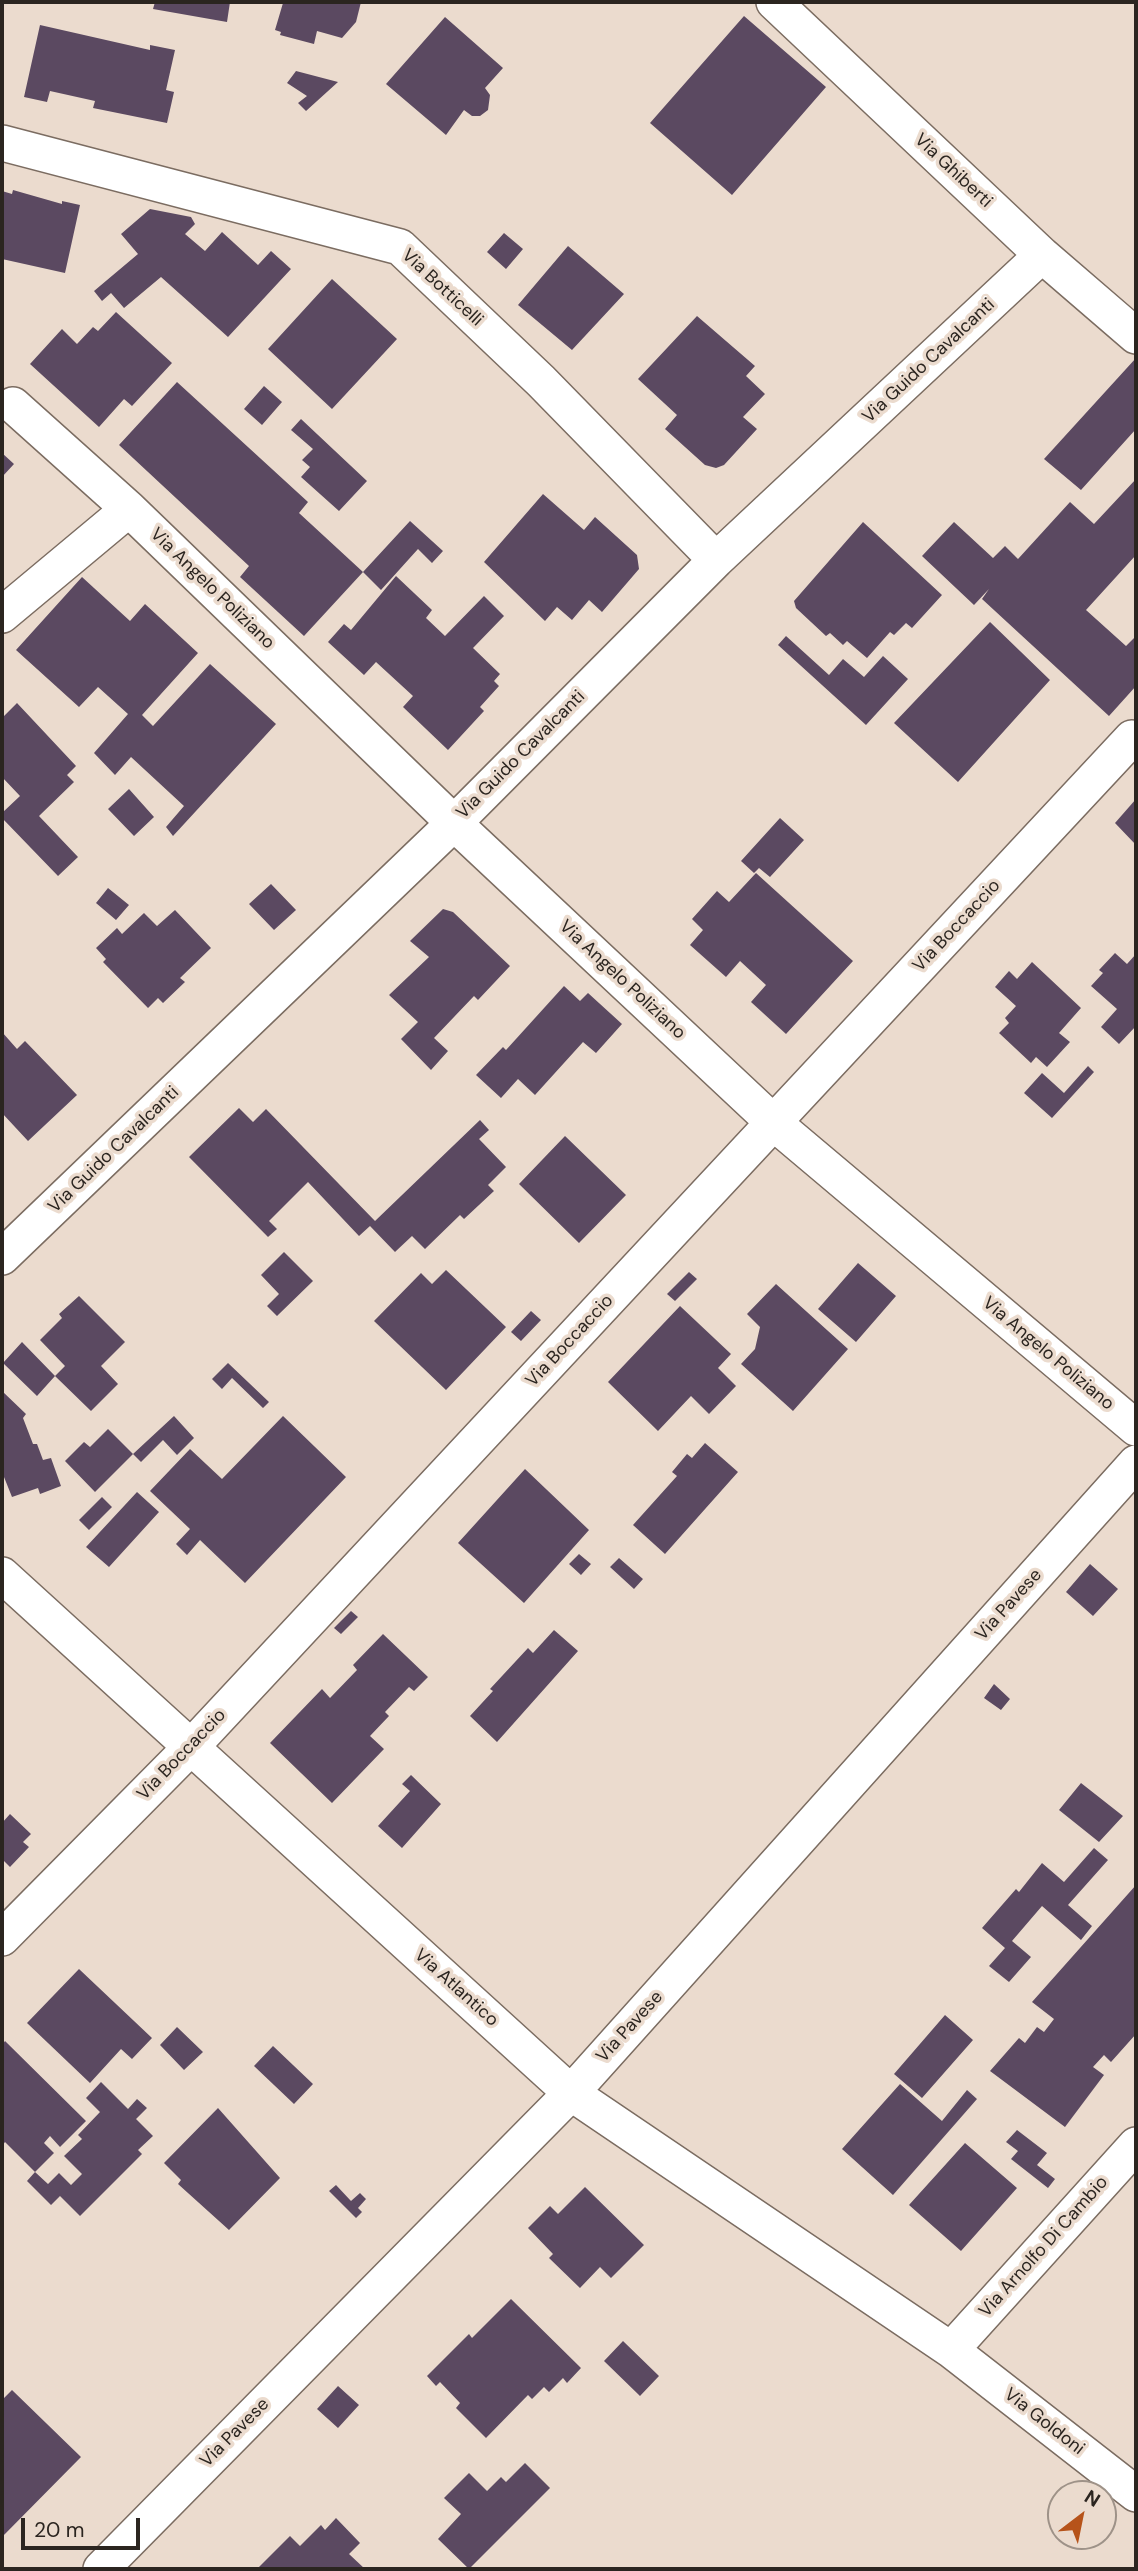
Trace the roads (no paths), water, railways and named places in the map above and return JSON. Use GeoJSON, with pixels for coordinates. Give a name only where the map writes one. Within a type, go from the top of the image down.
{"type":"FeatureCollection","features":[{"type":"Feature","properties":{"kind":"street","name":"Via Ghiberti"},"geometry":{"type":"LineString","coordinates":[[774,2],[1042,255],[1136,336]]}},
{"type":"Feature","properties":{"kind":"street","name":"Via Botticelli"},"geometry":{"type":"LineString","coordinates":[[2,143],[400,247],[541,381],[716,560]]}},
{"type":"Feature","properties":{"kind":"street","name":"Via Guido Cavalcanti"},"geometry":{"type":"LineString","coordinates":[[2,1257],[454,823],[716,560],[1042,255]]}},
{"type":"Feature","properties":{"kind":"street","name":"Via Angelo Poliziano"},"geometry":{"type":"LineString","coordinates":[[13,405],[129,509],[454,823],[774,1123],[1136,1428]]}},
{"type":"Feature","properties":{"kind":"street"},"geometry":{"type":"LineString","coordinates":[[2,615],[129,509]]}},
{"type":"Feature","properties":{"kind":"street","name":"Via Boccaccio"},"geometry":{"type":"LineString","coordinates":[[2,1938],[192,1746],[1132,738]]}},
{"type":"Feature","properties":{"kind":"street","name":"Via Pavese"},"geometry":{"type":"LineString","coordinates":[[101,2569],[571,2093],[1136,1463]]}},
{"type":"Feature","properties":{"kind":"street","name":"Via Atlantico"},"geometry":{"type":"LineString","coordinates":[[2,1575],[571,2093],[951,2350]]}},
{"type":"Feature","properties":{"kind":"street","name":"Via Arnolfo Di Cambio"},"geometry":{"type":"LineString","coordinates":[[951,2350],[1136,2145]]}},
{"type":"Feature","properties":{"kind":"street","name":"Via Goldoni"},"geometry":{"type":"LineString","coordinates":[[951,2350],[1136,2494]]}}]}
